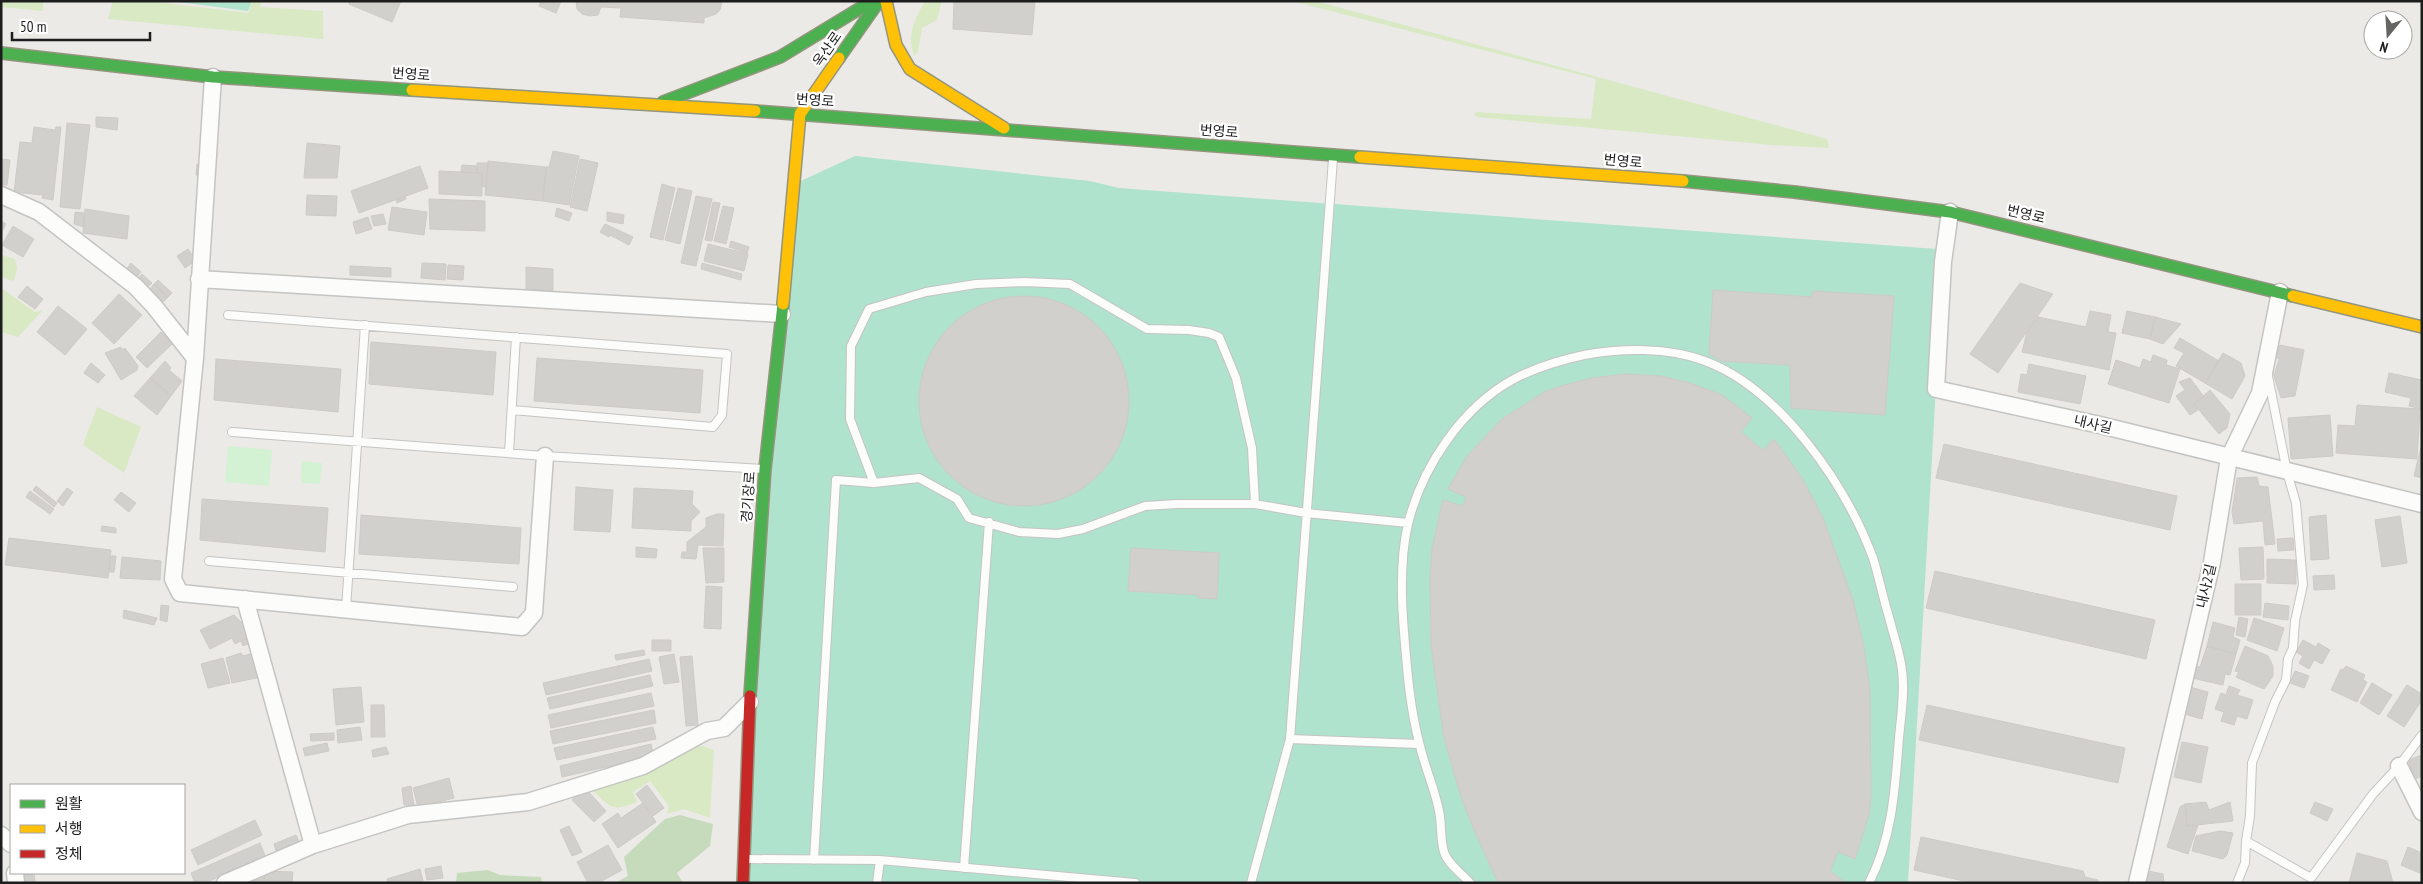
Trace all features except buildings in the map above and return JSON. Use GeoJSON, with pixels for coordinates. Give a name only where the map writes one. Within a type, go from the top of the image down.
{"type":"FeatureCollection","features":[{"type":"Feature","properties":{"kind":"main road"},"geometry":{"type":"LineString","coordinates":[[656,104],[780,57],[872,1]]}},
{"type":"Feature","properties":{"kind":"main road","name":"옥산로"},"geometry":{"type":"LineString","coordinates":[[800,114],[879,1]]}},
{"type":"Feature","properties":{"kind":"main road"},"geometry":{"type":"LineString","coordinates":[[886,1],[895,44],[901,59],[910,69],[1009,131]]}},
{"type":"Feature","properties":{"kind":"main road","name":"번영로"},"geometry":{"type":"LineString","coordinates":[[1,53],[213,77],[800,114],[1614,175],[1794,192],[1950,212],[2422,327]]}},
{"type":"Feature","properties":{"kind":"main road","name":"경기장로"},"geometry":{"type":"LineString","coordinates":[[743,883],[750,702],[765,469],[782,314],[800,114]]}},
{"type":"Feature","properties":{"kind":"street"},"geometry":{"type":"LineString","coordinates":[[213,77],[195,358],[173,579],[180,593],[522,627],[534,614],[545,456]]}},
{"type":"Feature","properties":{"kind":"street"},"geometry":{"type":"LineString","coordinates":[[1,195],[40,212],[135,286],[154,306],[195,358]]}},
{"type":"Feature","properties":{"kind":"street","name":"내사길"},"geometry":{"type":"LineString","coordinates":[[1950,212],[1944,262],[1936,389],[2100,425],[2422,504]]}},
{"type":"Feature","properties":{"kind":"street"},"geometry":{"type":"LineString","coordinates":[[199,279],[782,314]]}},
{"type":"Feature","properties":{"kind":"street","name":"내사2길"},"geometry":{"type":"LineString","coordinates":[[2137,883],[2212,562],[2230,458],[2260,393],[2280,292]]}},
{"type":"Feature","properties":{"kind":"street"},"geometry":{"type":"LineString","coordinates":[[245,599],[313,845]]}},
{"type":"Feature","properties":{"kind":"street"},"geometry":{"type":"LineString","coordinates":[[225,883],[313,845],[408,815],[528,802],[643,766],[707,731],[724,728],[750,702]]}},
{"type":"Feature","properties":{"kind":"street"},"geometry":{"type":"LineString","coordinates":[[2399,766],[2422,812]]}},
{"type":"Feature","properties":{"kind":"lane"},"geometry":{"type":"LineString","coordinates":[[1251,883],[1290,740],[1333,154]]}},
{"type":"Feature","properties":{"kind":"lane"},"geometry":{"type":"LineString","coordinates":[[874,483],[850,419],[851,346],[869,309],[926,292],[976,284],[1043,282],[1070,284],[1147,328],[1189,330],[1209,333],[1219,337],[1236,378],[1252,448],[1255,504]]}},
{"type":"Feature","properties":{"kind":"lane"},"geometry":{"type":"LineString","coordinates":[[228,314],[727,354],[722,415],[713,427],[512,410]]}},
{"type":"Feature","properties":{"kind":"lane"},"geometry":{"type":"LineString","coordinates":[[346,609],[365,326]]}},
{"type":"Feature","properties":{"kind":"lane"},"geometry":{"type":"LineString","coordinates":[[509,454],[516,337]]}},
{"type":"Feature","properties":{"kind":"lane"},"geometry":{"type":"LineString","coordinates":[[1470,883],[1444,855],[1439,810],[1419,744],[1407,678],[1402,616],[1403,558],[1408,523],[1424,482],[1443,445],[1468,416],[1492,394],[1506,384],[1542,367],[1608,351],[1640,350],[1704,360],[1734,376],[1761,395],[1784,418],[1824,467],[1856,521],[1873,559],[1902,671],[1902,709],[1889,833],[1870,883]]}},
{"type":"Feature","properties":{"kind":"lane"},"geometry":{"type":"LineString","coordinates":[[2237,883],[2245,863],[2250,816],[2252,764],[2275,702],[2286,680],[2288,659],[2293,648],[2295,621],[2303,585],[2296,503],[2287,472],[2266,367]]}},
{"type":"Feature","properties":{"kind":"lane"},"geometry":{"type":"LineString","coordinates":[[232,432],[509,454],[765,469]]}},
{"type":"Feature","properties":{"kind":"lane"},"geometry":{"type":"LineString","coordinates":[[814,860],[836,480],[874,483],[919,478],[957,499],[969,518],[989,522],[1018,532],[1058,534],[1083,529],[1145,506],[1177,504],[1255,504],[1306,513],[1408,523]]}},
{"type":"Feature","properties":{"kind":"lane"},"geometry":{"type":"LineString","coordinates":[[964,868],[989,522]]}},
{"type":"Feature","properties":{"kind":"lane"},"geometry":{"type":"LineString","coordinates":[[209,561],[513,587]]}},
{"type":"Feature","properties":{"kind":"lane"},"geometry":{"type":"LineString","coordinates":[[2246,841],[2311,878],[2373,794],[2399,766],[2422,735]]}},
{"type":"Feature","properties":{"kind":"lane"},"geometry":{"type":"LineString","coordinates":[[1290,740],[1419,744]]}},
{"type":"Feature","properties":{"kind":"lane"},"geometry":{"type":"LineString","coordinates":[[744,859],[880,860],[1135,883]]}},
{"type":"Feature","properties":{"kind":"lane"},"geometry":{"type":"LineString","coordinates":[[877,883],[880,860]]}},
{"type":"Feature","properties":{"kind":"green space"},"geometry":{"type":"Polygon","coordinates":[[[1,1],[43,1],[43,11],[1,7],[1,1]]]}},
{"type":"Feature","properties":{"kind":"green space"},"geometry":{"type":"Polygon","coordinates":[[[113,1],[148,1],[248,13],[253,1],[262,1],[260,7],[323,11],[323,39],[108,19],[113,1]]]}},
{"type":"Feature","properties":{"kind":"green space"},"geometry":{"type":"Polygon","coordinates":[[[171,1],[252,1],[248,11],[171,1]]]}},
{"type":"Feature","properties":{"kind":"green space"},"geometry":{"type":"Polygon","coordinates":[[[925,1],[942,1],[937,20],[922,28],[918,52],[914,56],[911,41],[913,28],[925,1]]]}},
{"type":"Feature","properties":{"kind":"green space"},"geometry":{"type":"Polygon","coordinates":[[[1292,1],[1315,1],[1827,139],[1829,148],[1771,145],[1476,117],[1474,115],[1476,112],[1591,119],[1596,79],[1292,1]]]}},
{"type":"Feature","properties":{"kind":"green space"},"geometry":{"type":"Polygon","coordinates":[[[855,156],[1090,181],[1119,188],[1937,249],[1935,405],[1908,883],[743,883],[792,185],[855,156]]]}},
{"type":"Feature","properties":{"kind":"green space"},"geometry":{"type":"Polygon","coordinates":[[[1,255],[15,259],[17,269],[14,281],[1,277],[1,255]]]}},
{"type":"Feature","properties":{"kind":"green space"},"geometry":{"type":"Polygon","coordinates":[[[1,288],[35,312],[43,310],[18,337],[1,332],[1,288]]]}},
{"type":"Feature","properties":{"kind":"green space"},"geometry":{"type":"Polygon","coordinates":[[[97,407],[141,427],[124,473],[83,445],[97,407]]]}},
{"type":"Feature","properties":{"kind":"green space"},"geometry":{"type":"Polygon","coordinates":[[[228,446],[272,450],[269,486],[225,482],[228,446]]]}},
{"type":"Feature","properties":{"kind":"green space"},"geometry":{"type":"Polygon","coordinates":[[[302,461],[322,463],[320,484],[301,483],[302,461]]]}},
{"type":"Feature","properties":{"kind":"green space"},"geometry":{"type":"Polygon","coordinates":[[[697,744],[714,750],[710,818],[684,809],[667,814],[669,806],[650,781],[633,792],[637,802],[621,807],[611,806],[590,788],[646,774],[697,744]]]}},
{"type":"Feature","properties":{"kind":"green space"},"geometry":{"type":"Polygon","coordinates":[[[680,815],[713,824],[710,846],[677,873],[683,883],[615,883],[628,876],[624,857],[665,819],[680,815]]]}},
{"type":"Feature","properties":{"kind":"green space"},"geometry":{"type":"Polygon","coordinates":[[[488,870],[500,875],[541,877],[542,883],[456,883],[457,873],[488,870]]]}},
{"type":"Feature","properties":{"kind":"traffic: fast"},"geometry":{"type":"LineString","coordinates":[[663,102],[780,57],[872,1]]}},
{"type":"Feature","properties":{"kind":"traffic: fast"},"geometry":{"type":"LineString","coordinates":[[839,58],[879,1]]}},
{"type":"Feature","properties":{"kind":"traffic: fast"},"geometry":{"type":"LineString","coordinates":[[1,53],[213,77],[412,90]]}},
{"type":"Feature","properties":{"kind":"traffic: fast"},"geometry":{"type":"LineString","coordinates":[[755,111],[1360,157]]}},
{"type":"Feature","properties":{"kind":"traffic: fast"},"geometry":{"type":"LineString","coordinates":[[1683,181],[1794,192],[1950,212],[2293,296]]}},
{"type":"Feature","properties":{"kind":"traffic: fast"},"geometry":{"type":"LineString","coordinates":[[750,696],[765,469],[783,304]]}},
{"type":"Feature","properties":{"kind":"traffic: slow"},"geometry":{"type":"LineString","coordinates":[[886,1],[896,45],[910,69],[1004,128]]}},
{"type":"Feature","properties":{"kind":"traffic: slow"},"geometry":{"type":"LineString","coordinates":[[783,304],[800,114],[839,58]]}},
{"type":"Feature","properties":{"kind":"traffic: slow"},"geometry":{"type":"LineString","coordinates":[[412,90],[755,111]]}},
{"type":"Feature","properties":{"kind":"traffic: slow"},"geometry":{"type":"LineString","coordinates":[[1360,157],[1683,181]]}},
{"type":"Feature","properties":{"kind":"traffic: slow"},"geometry":{"type":"LineString","coordinates":[[2293,296],[2422,327]]}},
{"type":"Feature","properties":{"kind":"traffic: jam"},"geometry":{"type":"LineString","coordinates":[[743,883],[750,696]]}}]}
